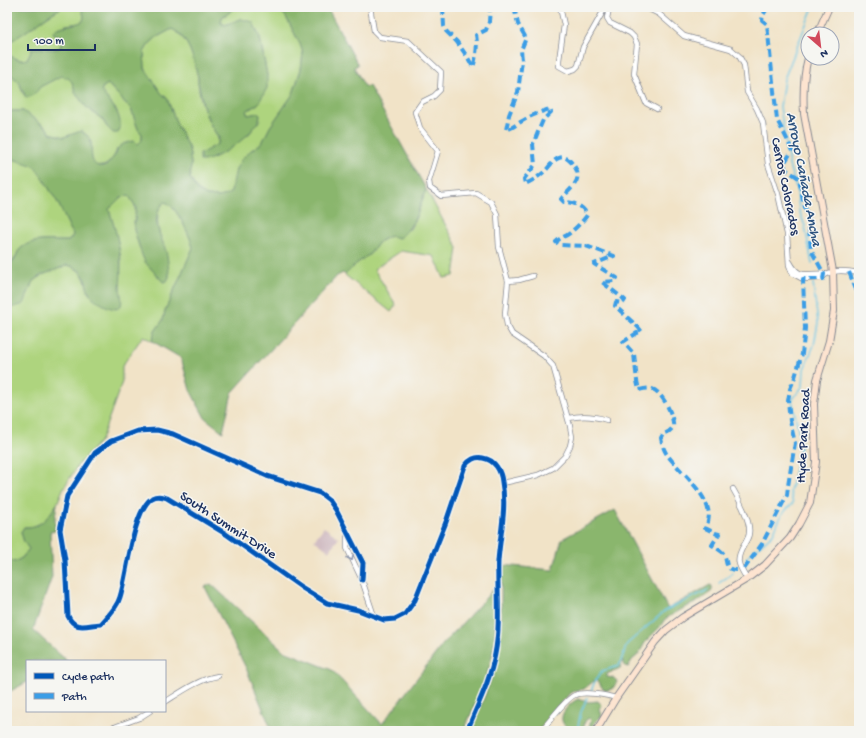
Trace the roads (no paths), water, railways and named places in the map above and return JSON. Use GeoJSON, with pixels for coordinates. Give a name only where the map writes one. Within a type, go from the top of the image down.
{"type":"FeatureCollection","features":[{"type":"Feature","properties":{"kind":"main road"},"geometry":{"type":"LineString","coordinates":[[820,26],[829,7]]}},
{"type":"Feature","properties":{"kind":"main road","name":"Hyde Park Road"},"geometry":{"type":"LineString","coordinates":[[596,731],[616,698],[655,642],[666,630],[683,617],[747,579],[765,565],[790,538],[810,502],[816,462],[814,404],[817,380],[829,341],[834,311],[833,272],[804,114],[803,93],[806,66]]}},
{"type":"Feature","properties":{"kind":"street"},"geometry":{"type":"LineString","coordinates":[[370,7],[374,31],[380,37],[408,41],[441,72],[440,90],[434,96],[422,102],[415,112],[420,128],[438,151],[429,181],[430,188],[441,196],[476,193],[491,202],[497,214],[499,247],[508,281],[505,314],[507,326],[512,334],[544,356],[553,366],[569,418],[571,431],[570,446],[565,456],[558,464],[544,474],[503,482]]}},
{"type":"Feature","properties":{"kind":"street"},"geometry":{"type":"LineString","coordinates":[[560,7],[564,25],[558,60],[559,66],[568,71],[575,69],[578,66],[583,47],[606,8]]}},
{"type":"Feature","properties":{"kind":"street","name":"Cerros Colorados"},"geometry":{"type":"LineString","coordinates":[[606,8],[645,7],[659,14],[684,36],[731,49],[739,56],[744,65],[747,92],[763,123],[768,164],[778,194],[787,234],[789,259],[796,271],[802,274],[824,274],[833,272],[859,273]]}},
{"type":"Feature","properties":{"kind":"street"},"geometry":{"type":"LineString","coordinates":[[606,8],[607,18],[610,23],[630,32],[634,37],[637,44],[634,74],[646,103],[657,109]]}},
{"type":"Feature","properties":{"kind":"street"},"geometry":{"type":"LineString","coordinates":[[508,281],[533,276]]}},
{"type":"Feature","properties":{"kind":"street"},"geometry":{"type":"LineString","coordinates":[[569,418],[575,416],[594,416],[607,420]]}},
{"type":"Feature","properties":{"kind":"street","name":"South Summit Drive"},"geometry":{"type":"LineString","coordinates":[[362,580],[363,562],[336,510],[329,500],[320,493],[267,476],[173,434],[157,430],[138,432],[111,441],[95,453],[66,496],[60,530],[66,560],[68,616],[72,623],[76,626],[100,624],[114,610],[120,598],[135,531],[144,506],[152,498],[159,496],[167,498],[226,534],[301,587],[327,603],[358,610],[384,620],[394,620],[405,614],[415,600],[446,522],[463,470],[467,463],[477,458],[485,458],[491,461],[498,469],[503,482],[503,521],[498,562],[496,646],[489,674],[467,731]]}},
{"type":"Feature","properties":{"kind":"street"},"geometry":{"type":"LineString","coordinates":[[733,489],[749,526],[749,536],[738,559],[741,570],[747,579]]}},
{"type":"Feature","properties":{"kind":"street","name":"South Summit Drive"},"geometry":{"type":"LineString","coordinates":[[348,534],[347,548],[362,580],[374,616]]}},
{"type":"Feature","properties":{"kind":"street"},"geometry":{"type":"LineString","coordinates":[[166,701],[184,690],[210,677],[218,676]]}},
{"type":"Feature","properties":{"kind":"street"},"geometry":{"type":"LineString","coordinates":[[541,731],[567,701],[576,694],[606,695],[616,698]]}},
{"type":"Feature","properties":{"kind":"street"},"geometry":{"type":"LineString","coordinates":[[107,731],[140,718],[149,712]]}},
{"type":"Feature","properties":{"kind":"waterway","name":"Arroyo Cañada Ancha"},"geometry":{"type":"LineString","coordinates":[[812,264],[805,226],[799,210],[797,191],[789,165],[780,107],[784,79],[813,7]]}},
{"type":"Feature","properties":{"kind":"waterway","name":"Arroyo Cañada Ancha"},"geometry":{"type":"LineString","coordinates":[[746,558],[773,534],[782,514],[793,503],[790,492],[801,443],[792,400],[803,386],[804,369],[814,345],[818,323],[813,283]]}},
{"type":"Feature","properties":{"kind":"waterway","name":"Arroyo Cañada Ancha"},"geometry":{"type":"LineString","coordinates":[[719,583],[733,573]]}},
{"type":"Feature","properties":{"kind":"waterway","name":"Arroyo Cañada Ancha"},"geometry":{"type":"LineString","coordinates":[[591,691],[595,681],[602,671],[619,666],[627,644],[666,610],[708,590]]}},
{"type":"Feature","properties":{"kind":"waterway","name":"Arroyo Cañada Ancha"},"geometry":{"type":"LineString","coordinates":[[577,731],[581,712],[587,698]]}}]}
